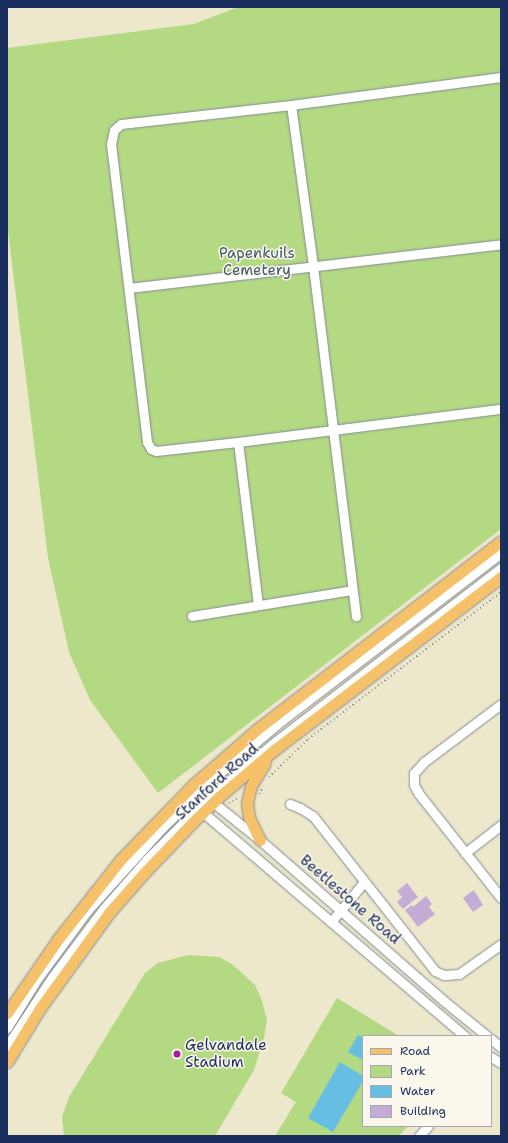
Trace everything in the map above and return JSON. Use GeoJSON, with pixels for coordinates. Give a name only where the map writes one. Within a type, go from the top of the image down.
{"type":"FeatureCollection","features":[{"type":"Feature","properties":{"kind":"main road","name":"Stanford Road"},"geometry":{"type":"LineString","coordinates":[[7,1013],[34,972],[103,881],[134,844],[197,788],[256,730],[501,541]]}},
{"type":"Feature","properties":{"kind":"main road","name":"Stanford Road"},"geometry":{"type":"LineString","coordinates":[[7,1062],[41,1007],[109,914],[211,800],[274,750],[501,577]]}},
{"type":"Feature","properties":{"kind":"main road"},"geometry":{"type":"LineString","coordinates":[[260,840],[249,817],[248,796],[256,776],[274,750]]}},
{"type":"Feature","properties":{"kind":"street"},"geometry":{"type":"LineString","coordinates":[[501,77],[291,105],[124,124],[116,128],[111,144],[148,447],[156,451],[501,409]]}},
{"type":"Feature","properties":{"kind":"street"},"geometry":{"type":"LineString","coordinates":[[291,105],[313,266],[356,616]]}},
{"type":"Feature","properties":{"kind":"street"},"geometry":{"type":"LineString","coordinates":[[129,288],[501,244]]}},
{"type":"Feature","properties":{"kind":"street"},"geometry":{"type":"LineString","coordinates":[[238,442],[258,605]]}},
{"type":"Feature","properties":{"kind":"street"},"geometry":{"type":"LineString","coordinates":[[197,788],[207,784],[276,725],[501,553]]}},
{"type":"Feature","properties":{"kind":"street"},"geometry":{"type":"LineString","coordinates":[[211,800],[281,736],[501,568]]}},
{"type":"Feature","properties":{"kind":"street"},"geometry":{"type":"LineString","coordinates":[[192,616],[352,590]]}},
{"type":"Feature","properties":{"kind":"street"},"geometry":{"type":"LineString","coordinates":[[501,704],[424,762],[414,773],[414,785],[419,794],[501,898]]}},
{"type":"Feature","properties":{"kind":"street","name":"Beetlestone Road"},"geometry":{"type":"LineString","coordinates":[[197,788],[260,840],[444,1001],[486,1035]]}},
{"type":"Feature","properties":{"kind":"street"},"geometry":{"type":"LineString","coordinates":[[7,1028],[37,979],[87,911],[148,844],[186,798]]}},
{"type":"Feature","properties":{"kind":"street","name":"Beetlestone Road"},"geometry":{"type":"LineString","coordinates":[[186,798],[464,1035]]}},
{"type":"Feature","properties":{"kind":"street","name":"Beetlestone Road"},"geometry":{"type":"LineString","coordinates":[[290,804],[313,816],[431,968],[444,975],[459,974],[501,944]]}},
{"type":"Feature","properties":{"kind":"street"},"geometry":{"type":"LineString","coordinates":[[7,1046],[53,976],[104,908],[147,859],[200,811]]}},
{"type":"Feature","properties":{"kind":"street"},"geometry":{"type":"LineString","coordinates":[[465,853],[501,825]]}},
{"type":"Feature","properties":{"kind":"street"},"geometry":{"type":"LineString","coordinates":[[331,922],[364,882]]}},
{"type":"Feature","properties":{"kind":"street"},"geometry":{"type":"LineString","coordinates":[[492,1058],[501,1063]]}},
{"type":"Feature","properties":{"kind":"street"},"geometry":{"type":"LineString","coordinates":[[419,1136],[427,1127]]}},
{"type":"Feature","properties":{"kind":"path"},"geometry":{"type":"LineString","coordinates":[[268,778],[308,739],[501,592]]}},
{"type":"Feature","properties":{"kind":"path"},"geometry":{"type":"LineString","coordinates":[[248,796],[261,793],[264,783]]}},
{"type":"Feature","properties":{"kind":"green space","name":"Papenkuils Cemetery"},"geometry":{"type":"Polygon","coordinates":[[[238,7],[501,7],[501,529],[158,793],[90,700],[69,652],[48,558],[7,223],[7,48],[194,24],[238,7]]]}},
{"type":"Feature","properties":{"kind":"green space","name":"Gelvandale Stadium"},"geometry":{"type":"Polygon","coordinates":[[[188,955],[219,957],[232,964],[255,985],[262,1001],[267,1020],[264,1038],[254,1070],[215,1136],[64,1136],[62,1117],[69,1097],[145,973],[158,963],[188,955]]]}},
{"type":"Feature","properties":{"kind":"green space"},"geometry":{"type":"Polygon","coordinates":[[[337,998],[397,1035],[362,1035],[362,1127],[407,1127],[399,1136],[275,1136],[296,1102],[281,1093],[337,998]]]}},
{"type":"Feature","properties":{"kind":"water"},"geometry":{"type":"Polygon","coordinates":[[[358,1035],[362,1037],[362,1059],[348,1052],[358,1035]]]}},
{"type":"Feature","properties":{"kind":"water"},"geometry":{"type":"Polygon","coordinates":[[[340,1062],[362,1075],[362,1083],[333,1132],[308,1118],[340,1062]]]}},
{"type":"Feature","properties":{"kind":"building"},"geometry":{"type":"Polygon","coordinates":[[[407,883],[418,897],[403,909],[397,902],[402,897],[397,891],[407,883]]]}},
{"type":"Feature","properties":{"kind":"building"},"geometry":{"type":"Polygon","coordinates":[[[474,890],[483,905],[473,912],[463,898],[474,890]]]}},
{"type":"Feature","properties":{"kind":"building"},"geometry":{"type":"Polygon","coordinates":[[[426,896],[432,904],[429,907],[435,914],[418,927],[405,910],[412,905],[413,907],[426,896]]]}},
{"type":"Feature","properties":{"kind":"place","name":"Gelvandale Stadium"},"geometry":{"type":"Point","coordinates":[177,1054]}}]}
